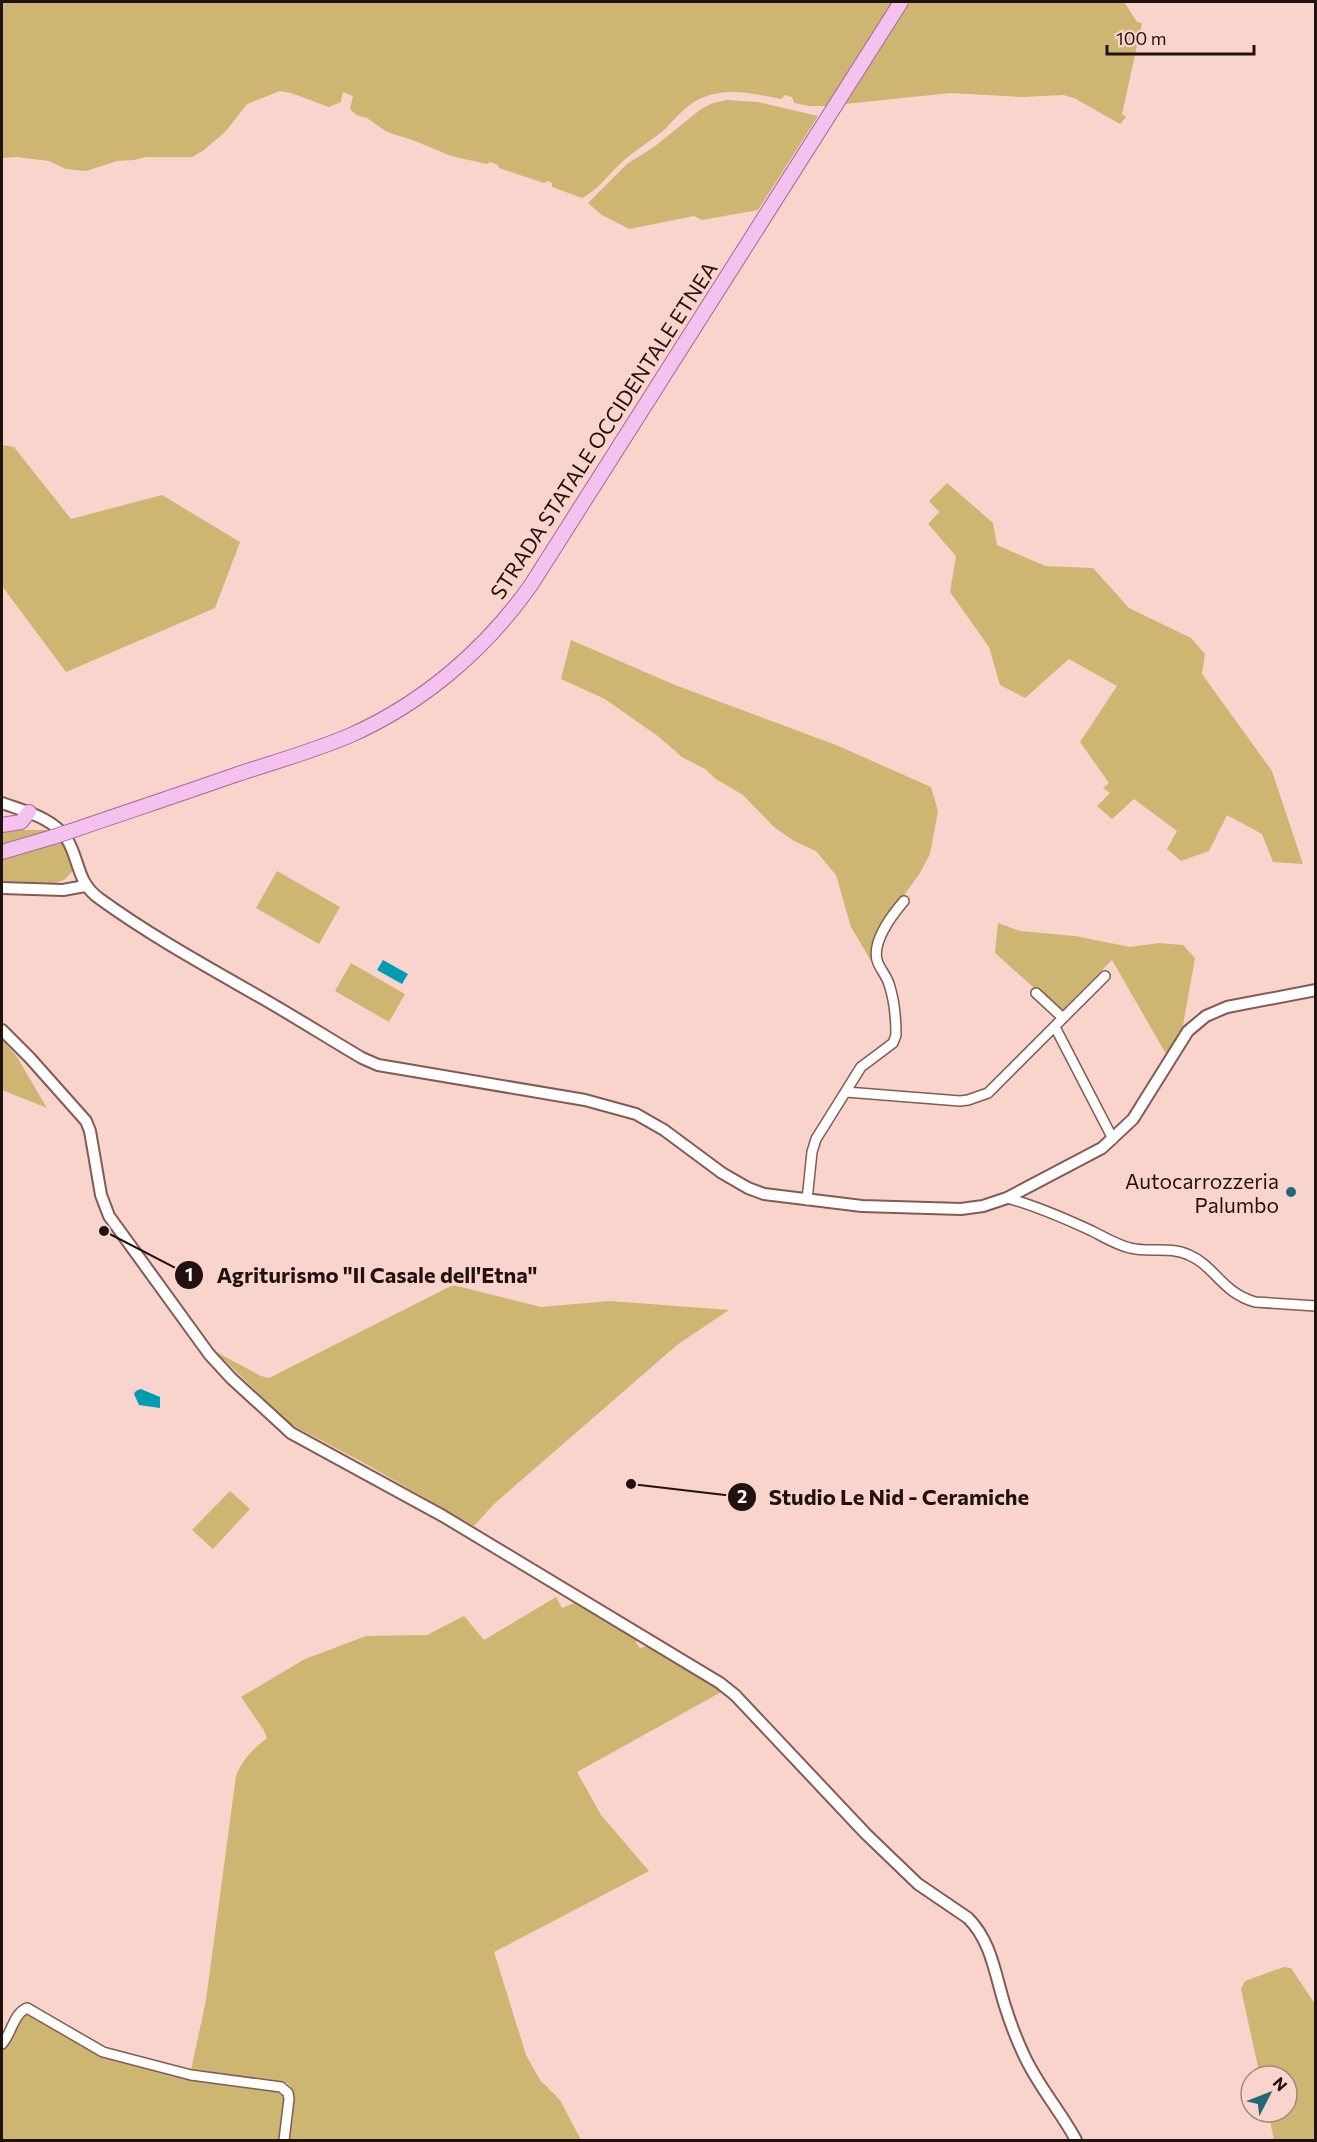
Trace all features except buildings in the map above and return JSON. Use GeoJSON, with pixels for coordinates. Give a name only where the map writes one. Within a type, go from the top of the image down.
{"type":"FeatureCollection","features":[{"type":"Feature","properties":{"kind":"main road","name":"STRADA STATALE OCCIDENTALE ETNEA"},"geometry":{"type":"LineString","coordinates":[[2,852],[54,837],[311,751],[353,734],[406,705],[441,680],[481,645],[509,615],[531,585],[901,2]]}},
{"type":"Feature","properties":{"kind":"main road"},"geometry":{"type":"LineString","coordinates":[[2,825],[21,822],[29,812]]}},
{"type":"Feature","properties":{"kind":"street"},"geometry":{"type":"LineString","coordinates":[[2,803],[29,812],[52,825],[66,838],[85,886],[98,898],[176,950],[362,1058],[378,1065],[585,1100],[636,1114],[664,1130],[722,1173],[764,1194],[862,1206],[939,1210],[983,1206],[1007,1198],[1089,1157],[1113,1139],[1144,1104],[1179,1044],[1197,1022],[1227,1007],[1316,990]]}},
{"type":"Feature","properties":{"kind":"street"},"geometry":{"type":"LineString","coordinates":[[2,888],[63,890],[85,886]]}},
{"type":"Feature","properties":{"kind":"street"},"geometry":{"type":"LineString","coordinates":[[807,1200],[812,1152],[816,1139],[861,1067],[893,1043],[896,1035],[889,983],[877,961],[877,955],[879,940],[884,928],[904,901]]}},
{"type":"Feature","properties":{"kind":"street"},"geometry":{"type":"LineString","coordinates":[[846,1092],[968,1100],[988,1093],[1105,976]]}},
{"type":"Feature","properties":{"kind":"street"},"geometry":{"type":"LineString","coordinates":[[1036,993],[1064,1018]]}},
{"type":"Feature","properties":{"kind":"street"},"geometry":{"type":"LineString","coordinates":[[1055,1027],[1113,1139]]}},
{"type":"Feature","properties":{"kind":"street"},"geometry":{"type":"LineString","coordinates":[[2,1030],[86,1122],[90,1131],[100,1195],[109,1216],[209,1354],[231,1378],[291,1433],[443,1516],[727,1688],[866,1834],[918,1884],[975,1925],[991,1955],[1005,2008],[1030,2068],[1076,2140]]}},
{"type":"Feature","properties":{"kind":"street"},"geometry":{"type":"LineString","coordinates":[[1007,1198],[1039,1207],[1130,1248],[1185,1253],[1199,1260],[1227,1288],[1246,1299],[1255,1302],[1316,1306]]}},
{"type":"Feature","properties":{"kind":"street"},"geometry":{"type":"LineString","coordinates":[[2,2044],[8,2037],[19,2012],[27,2008],[104,2052],[192,2075],[281,2087],[288,2093],[289,2099],[284,2140]]}},
{"type":"Feature","properties":{"kind":"shaded area"},"geometry":{"type":"Polygon","coordinates":[[[2,2],[892,2],[826,106],[794,103],[792,97],[785,95],[781,99],[724,92],[702,98],[687,107],[664,130],[625,159],[598,187],[582,198],[552,187],[552,183],[548,181],[544,183],[499,168],[498,165],[490,162],[487,164],[451,156],[387,132],[367,118],[356,115],[350,109],[353,96],[343,92],[341,102],[329,107],[280,91],[247,104],[226,131],[192,157],[146,157],[117,161],[86,171],[66,169],[49,161],[17,157],[2,158],[2,2]]]}},
{"type":"Feature","properties":{"kind":"shaded area"},"geometry":{"type":"Polygon","coordinates":[[[910,2],[1124,2],[1137,22],[1142,23],[1122,114],[1126,117],[1120,124],[1076,99],[1064,95],[1022,97],[950,93],[845,104],[910,2]]]}},
{"type":"Feature","properties":{"kind":"shaded area"},"geometry":{"type":"Polygon","coordinates":[[[727,100],[758,102],[818,116],[758,210],[702,220],[694,216],[629,229],[602,215],[588,203],[627,164],[654,147],[701,109],[727,100]]]}},
{"type":"Feature","properties":{"kind":"shaded area"},"geometry":{"type":"Polygon","coordinates":[[[2,445],[14,447],[71,519],[162,495],[240,542],[215,608],[66,672],[2,586],[2,445]]]}},
{"type":"Feature","properties":{"kind":"shaded area"},"geometry":{"type":"Polygon","coordinates":[[[947,483],[993,523],[997,545],[1045,566],[1093,568],[1129,608],[1191,638],[1205,654],[1202,674],[1272,771],[1303,864],[1273,862],[1262,834],[1227,815],[1209,851],[1181,861],[1167,849],[1177,831],[1134,799],[1112,819],[1097,806],[1110,793],[1103,788],[1109,783],[1080,742],[1117,686],[1069,659],[1025,698],[1000,685],[989,647],[950,592],[956,556],[928,524],[939,512],[929,501],[947,483]]]}},
{"type":"Feature","properties":{"kind":"shaded area"},"geometry":{"type":"Polygon","coordinates":[[[571,640],[675,685],[836,745],[931,787],[938,811],[930,854],[920,873],[876,934],[871,961],[851,927],[836,875],[816,851],[794,841],[774,827],[743,795],[716,779],[705,769],[682,757],[659,737],[605,699],[561,679],[571,640]]]}},
{"type":"Feature","properties":{"kind":"shaded area"},"geometry":{"type":"Polygon","coordinates":[[[2,830],[49,830],[2,845],[2,830]]]}},
{"type":"Feature","properties":{"kind":"shaded area"},"geometry":{"type":"Polygon","coordinates":[[[62,842],[68,852],[72,868],[72,872],[64,880],[55,883],[2,881],[2,860],[62,842]]]}},
{"type":"Feature","properties":{"kind":"shaded area"},"geometry":{"type":"Polygon","coordinates":[[[277,871],[340,907],[319,944],[256,908],[277,871]]]}},
{"type":"Feature","properties":{"kind":"shaded area"},"geometry":{"type":"Polygon","coordinates":[[[998,923],[1020,931],[1075,936],[1130,947],[1159,943],[1183,945],[1195,958],[1182,1031],[1166,1054],[1112,960],[1061,1012],[995,953],[998,923]]]}},
{"type":"Feature","properties":{"kind":"shaded area"},"geometry":{"type":"Polygon","coordinates":[[[351,963],[405,994],[389,1022],[335,991],[351,963]]]}},
{"type":"Feature","properties":{"kind":"shaded area"},"geometry":{"type":"Polygon","coordinates":[[[2,1040],[17,1057],[47,1108],[2,1090],[2,1040]]]}},
{"type":"Feature","properties":{"kind":"shaded area"},"geometry":{"type":"Polygon","coordinates":[[[453,1285],[541,1307],[610,1301],[729,1310],[677,1345],[494,1504],[474,1526],[290,1424],[216,1352],[269,1378],[453,1285]]]}},
{"type":"Feature","properties":{"kind":"shaded area"},"geometry":{"type":"Polygon","coordinates":[[[230,1491],[250,1509],[213,1549],[192,1530],[230,1491]]]}},
{"type":"Feature","properties":{"kind":"shaded area"},"geometry":{"type":"Polygon","coordinates":[[[556,1597],[562,1608],[574,1603],[638,1639],[636,1643],[640,1648],[647,1646],[723,1691],[577,1772],[601,1815],[649,1871],[494,1952],[526,2055],[540,2080],[560,2100],[581,2140],[286,2140],[293,2090],[287,2083],[191,2070],[206,2000],[236,1776],[249,1755],[267,1738],[241,1697],[305,1659],[366,1636],[427,1635],[464,1616],[484,1640],[556,1597]]]}},
{"type":"Feature","properties":{"kind":"shaded area"},"geometry":{"type":"Polygon","coordinates":[[[1284,1967],[1291,1968],[1315,2004],[1315,2140],[1274,2140],[1271,2124],[1299,2124],[1299,2064],[1257,2064],[1241,1989],[1245,1981],[1284,1967]]]}},
{"type":"Feature","properties":{"kind":"shaded area"},"geometry":{"type":"Polygon","coordinates":[[[25,2012],[102,2055],[279,2090],[286,2098],[281,2140],[2,2140],[2,2047],[25,2012]]]}},
{"type":"Feature","properties":{"kind":"water"},"geometry":{"type":"Polygon","coordinates":[[[383,960],[408,974],[402,984],[377,970],[383,960]]]}},
{"type":"Feature","properties":{"kind":"water"},"geometry":{"type":"Polygon","coordinates":[[[141,1389],[160,1397],[160,1408],[139,1405],[134,1394],[141,1389]]]}},
{"type":"Feature","properties":{"kind":"place","name":"Autocarrozzeria Palumbo"},"geometry":{"type":"Point","coordinates":[1291,1192]}},
{"type":"Feature","properties":{"kind":"place","name":"Agriturismo \"Il Casale dell'Etna\""},"geometry":{"type":"Point","coordinates":[104,1231]}},
{"type":"Feature","properties":{"kind":"place","name":"Studio Le Nid - Ceramiche"},"geometry":{"type":"Point","coordinates":[631,1484]}}]}
